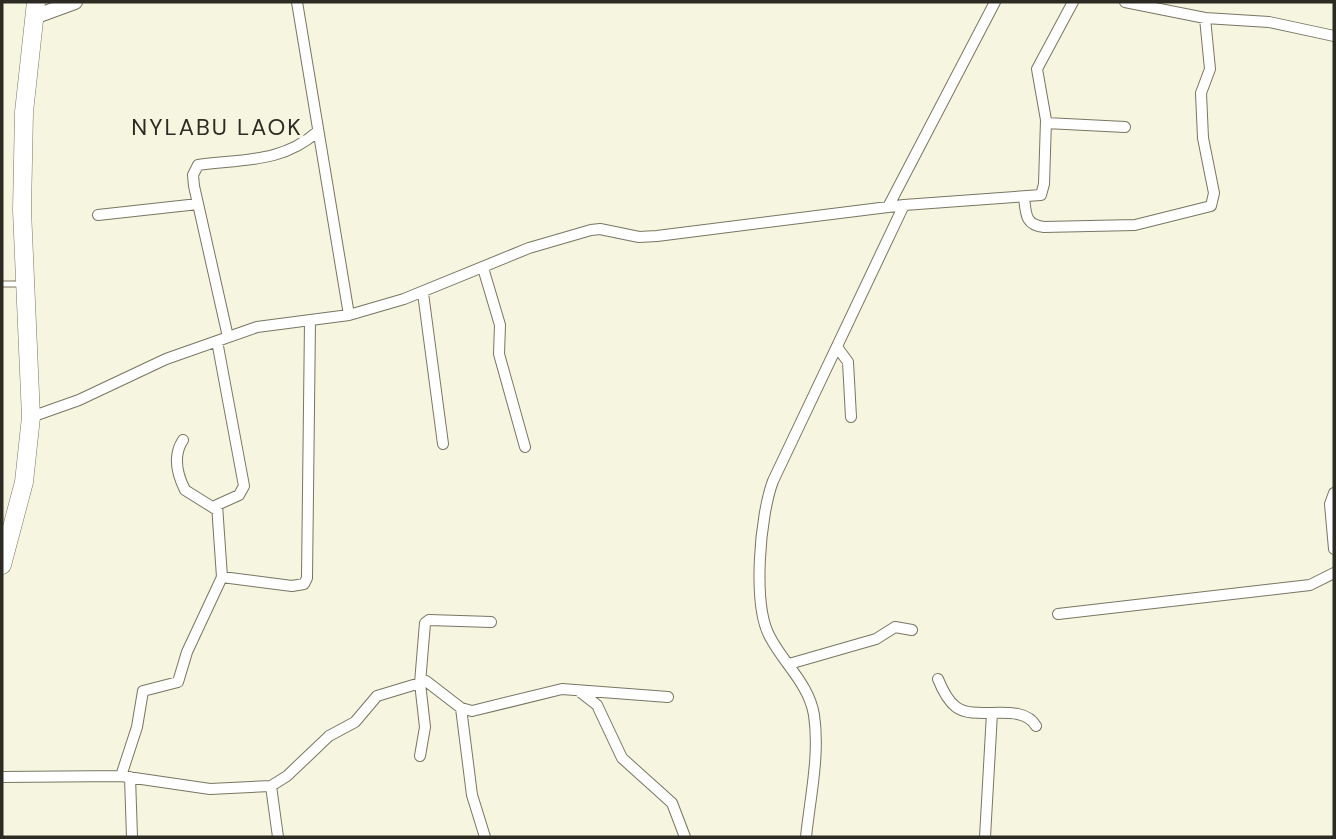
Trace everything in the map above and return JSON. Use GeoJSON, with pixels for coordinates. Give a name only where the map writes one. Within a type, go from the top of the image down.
{"type":"FeatureCollection","features":[{"type":"Feature","properties":{"kind":"main road"},"geometry":{"type":"LineString","coordinates":[[2,565],[24,482],[31,417],[22,244],[24,112],[35,9]]}},
{"type":"Feature","properties":{"kind":"street"},"geometry":{"type":"LineString","coordinates":[[35,9],[75,2]]}},
{"type":"Feature","properties":{"kind":"street"},"geometry":{"type":"LineString","coordinates":[[297,2],[349,315]]}},
{"type":"Feature","properties":{"kind":"street"},"geometry":{"type":"LineString","coordinates":[[888,207],[995,2]]}},
{"type":"Feature","properties":{"kind":"street"},"geometry":{"type":"LineString","coordinates":[[31,417],[79,400],[146,368],[222,339],[265,325],[349,315],[423,293],[528,248],[600,229],[623,236],[648,237],[905,205],[1036,197],[1043,191],[1046,123],[1037,69],[1073,2]]}},
{"type":"Feature","properties":{"kind":"street"},"geometry":{"type":"LineString","coordinates":[[1125,2],[1205,18],[1269,22],[1334,36]]}},
{"type":"Feature","properties":{"kind":"street"},"geometry":{"type":"LineString","coordinates":[[1024,198],[1028,220],[1033,226],[1044,227],[1135,225],[1210,206],[1214,193],[1203,138],[1201,93],[1210,69],[1205,18]]}},
{"type":"Feature","properties":{"kind":"street"},"geometry":{"type":"LineString","coordinates":[[1046,123],[1125,127]]}},
{"type":"Feature","properties":{"kind":"street"},"geometry":{"type":"LineString","coordinates":[[132,837],[125,776],[144,691],[180,680],[187,652],[222,577],[217,510],[219,502],[239,495],[243,486],[222,339],[193,175],[198,165],[248,162],[280,154],[304,144],[317,132]]}},
{"type":"Feature","properties":{"kind":"street"},"geometry":{"type":"LineString","coordinates":[[98,215],[198,204]]}},
{"type":"Feature","properties":{"kind":"street"},"geometry":{"type":"LineString","coordinates":[[806,837],[816,742],[814,715],[808,694],[770,638],[759,607],[766,506],[773,481],[905,205]]}},
{"type":"Feature","properties":{"kind":"street"},"geometry":{"type":"LineString","coordinates":[[483,268],[499,325],[499,354],[525,447]]}},
{"type":"Feature","properties":{"kind":"street"},"geometry":{"type":"LineString","coordinates":[[423,293],[443,444]]}},
{"type":"Feature","properties":{"kind":"street"},"geometry":{"type":"LineString","coordinates":[[222,577],[292,586],[304,584],[307,578],[310,321]]}},
{"type":"Feature","properties":{"kind":"street"},"geometry":{"type":"LineString","coordinates":[[837,347],[848,362],[851,417]]}},
{"type":"Feature","properties":{"kind":"street"},"geometry":{"type":"LineString","coordinates":[[183,440],[177,449],[179,478],[191,496],[217,510]]}},
{"type":"Feature","properties":{"kind":"street"},"geometry":{"type":"LineString","coordinates":[[1334,493],[1330,504],[1334,549]]}},
{"type":"Feature","properties":{"kind":"street"},"geometry":{"type":"LineString","coordinates":[[1058,614],[1310,585],[1334,573]]}},
{"type":"Feature","properties":{"kind":"street"},"geometry":{"type":"LineString","coordinates":[[420,756],[425,727],[420,683],[425,623],[429,620],[491,622]]}},
{"type":"Feature","properties":{"kind":"street"},"geometry":{"type":"LineString","coordinates":[[789,664],[876,639],[895,627],[912,630]]}},
{"type":"Feature","properties":{"kind":"street"},"geometry":{"type":"LineString","coordinates":[[938,678],[949,700],[957,709],[1026,718],[1036,726]]}},
{"type":"Feature","properties":{"kind":"street"},"geometry":{"type":"LineString","coordinates":[[2,777],[125,776],[210,789],[271,786],[287,776],[329,736],[355,722],[377,696],[420,683],[430,682],[461,708],[478,711],[542,692],[579,691],[668,697]]}},
{"type":"Feature","properties":{"kind":"street"},"geometry":{"type":"LineString","coordinates":[[579,691],[597,705],[622,758],[672,803],[685,837]]}},
{"type":"Feature","properties":{"kind":"street"},"geometry":{"type":"LineString","coordinates":[[461,708],[472,795],[485,837]]}},
{"type":"Feature","properties":{"kind":"street"},"geometry":{"type":"LineString","coordinates":[[985,837],[992,713]]}},
{"type":"Feature","properties":{"kind":"street"},"geometry":{"type":"LineString","coordinates":[[271,786],[278,837]]}},
{"type":"Feature","properties":{"kind":"lane"},"geometry":{"type":"LineString","coordinates":[[2,284],[25,284]]}},
{"type":"Feature","properties":{"kind":"district","name":"NYLABU LAOK"},"geometry":{"type":"Point","coordinates":[217,127]}}]}
